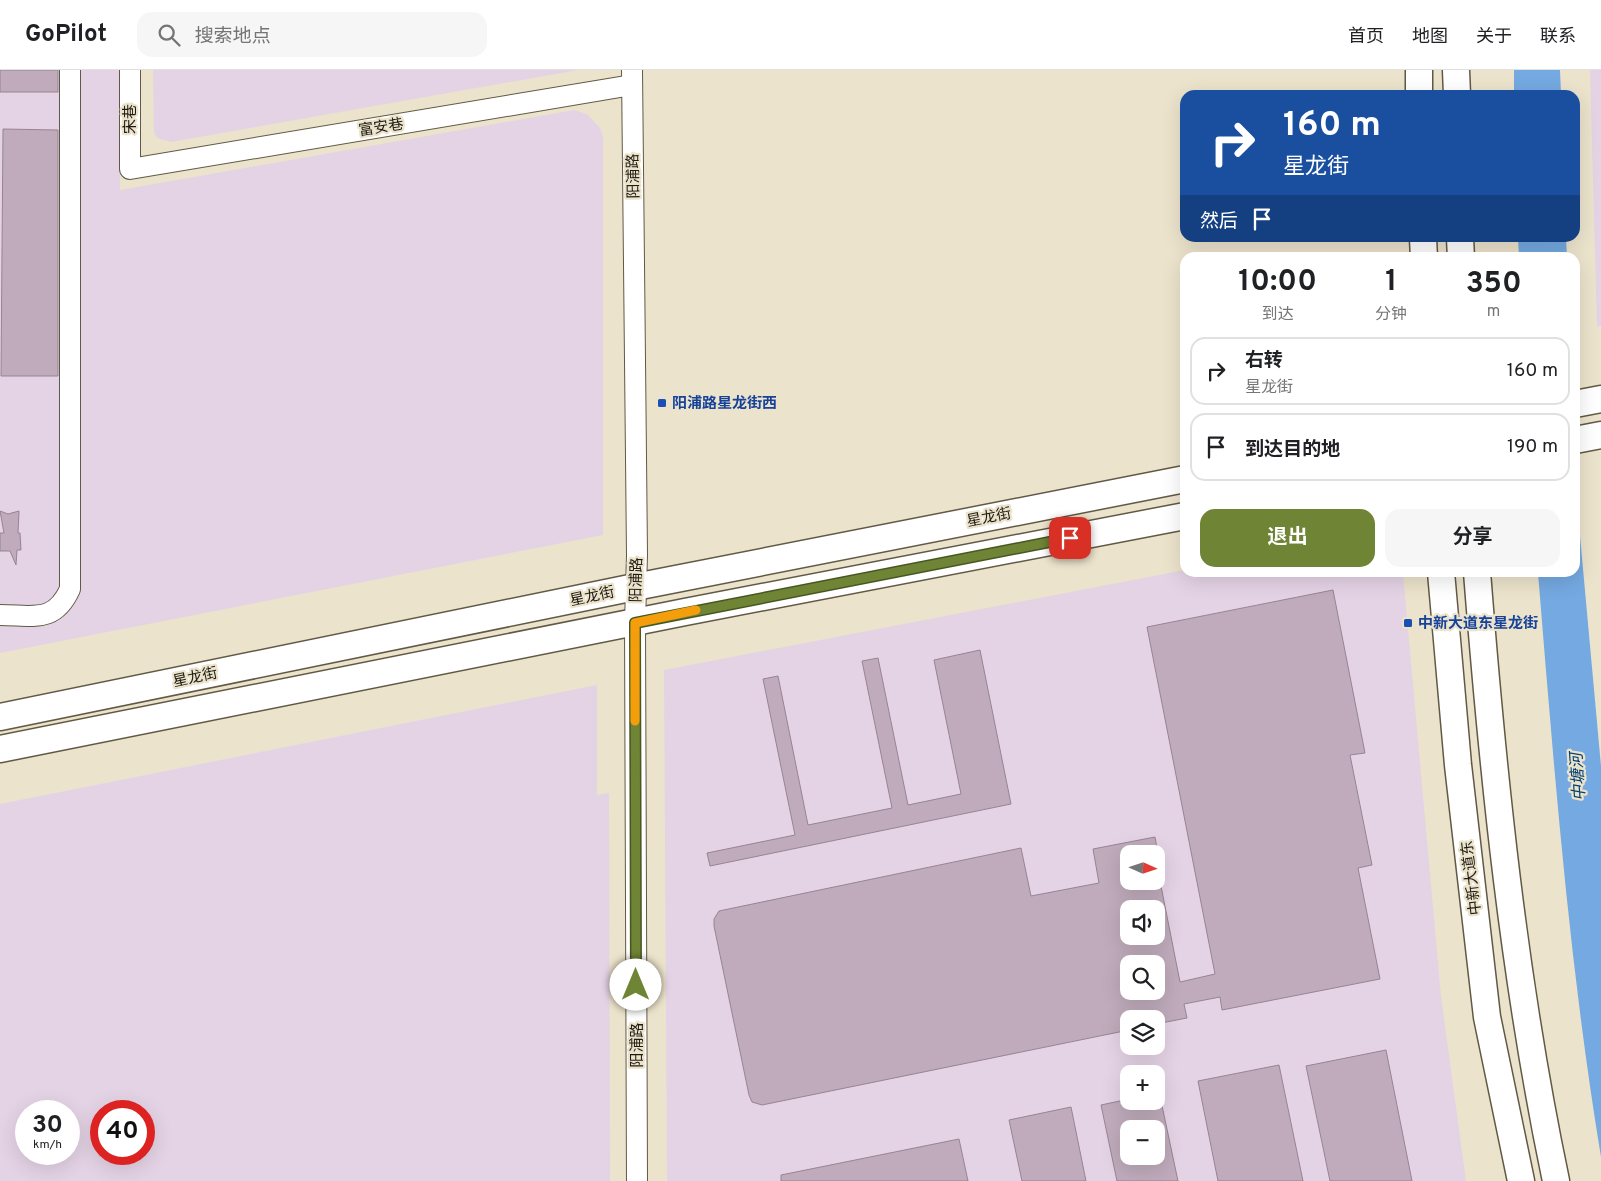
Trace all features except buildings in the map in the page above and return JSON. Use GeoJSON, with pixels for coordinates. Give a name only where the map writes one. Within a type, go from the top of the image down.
{"type":"FeatureCollection","features":[{"type":"Feature","properties":{"kind":"main road"},"geometry":{"type":"LineString","coordinates":[[1419,90],[1420,70]]}},
{"type":"Feature","properties":{"kind":"main road"},"geometry":{"type":"LineString","coordinates":[[1456,70],[1456,90]]}},
{"type":"Feature","properties":{"kind":"main road"},"geometry":{"type":"LineString","coordinates":[[1580,439],[1601,435]]}},
{"type":"Feature","properties":{"kind":"main road","name":"星龙街"},"geometry":{"type":"LineString","coordinates":[[0,716],[635,587],[1180,480]]}},
{"type":"Feature","properties":{"kind":"main road"},"geometry":{"type":"LineString","coordinates":[[0,749],[1180,517]]}},
{"type":"Feature","properties":{"kind":"main road","name":"中新大道东"},"geometry":{"type":"LineString","coordinates":[[1441,577],[1458,765],[1487,1017],[1521,1181]]}},
{"type":"Feature","properties":{"kind":"main road"},"geometry":{"type":"LineString","coordinates":[[1477,577],[1506,863],[1538,1096],[1556,1181]]}},
{"type":"Feature","properties":{"kind":"street"},"geometry":{"type":"LineString","coordinates":[[0,615],[48,615],[63,605],[70,590],[70,70]]}},
{"type":"Feature","properties":{"kind":"street","name":"宋巷"},"geometry":{"type":"LineString","coordinates":[[130,70],[130,169]]}},
{"type":"Feature","properties":{"kind":"street","name":"富安巷"},"geometry":{"type":"LineString","coordinates":[[130,169],[632,78]]}},
{"type":"Feature","properties":{"kind":"street","name":"阳浦路"},"geometry":{"type":"LineString","coordinates":[[632,78],[637,1181]]}},
{"type":"Feature","properties":{"kind":"shaded area"},"geometry":{"type":"Polygon","coordinates":[[[0,70],[120,70],[120,190],[574,110],[587,114],[600,128],[603,137],[603,535],[0,653],[0,70]]]}},
{"type":"Feature","properties":{"kind":"shaded area"},"geometry":{"type":"Polygon","coordinates":[[[153,70],[578,70],[171,142],[157,138],[154,132],[153,70]]]}},
{"type":"Feature","properties":{"kind":"shaded area"},"geometry":{"type":"Polygon","coordinates":[[[1590,70],[1601,70],[1601,326],[1597,327],[1590,70]]]}},
{"type":"Feature","properties":{"kind":"shaded area"},"geometry":{"type":"Polygon","coordinates":[[[1180,571],[1180,577],[1403,577],[1441,996],[1466,1181],[667,1181],[664,670],[1180,571]]]}},
{"type":"Feature","properties":{"kind":"shaded area"},"geometry":{"type":"Polygon","coordinates":[[[597,685],[597,795],[609,793],[610,1181],[0,1181],[0,804],[597,685]]]}},
{"type":"Feature","properties":{"kind":"water"},"geometry":{"type":"Polygon","coordinates":[[[1514,70],[1560,70],[1561,90],[1514,90],[1514,70]]]}},
{"type":"Feature","properties":{"kind":"water"},"geometry":{"type":"Polygon","coordinates":[[[1518,242],[1566,242],[1567,252],[1519,252],[1518,242]]]}},
{"type":"Feature","properties":{"kind":"water","name":"中塘河"},"geometry":{"type":"Polygon","coordinates":[[[1580,536],[1601,766],[1601,1157],[1571,939],[1538,577],[1580,577],[1580,536]]]}},
{"type":"Feature","properties":{"kind":"slow traffic"},"geometry":{"type":"LineString","coordinates":[[635,721],[635,623],[696,610]]}},
{"type":"Feature","properties":{"kind":"place","name":"阳浦路星龙街西"},"geometry":{"type":"Point","coordinates":[662,403]}},
{"type":"Feature","properties":{"kind":"place","name":"中新大道东星龙街"},"geometry":{"type":"Point","coordinates":[1408,623]}},
{"type":"Feature","properties":{"kind":"route"},"geometry":{"type":"LineString","coordinates":[[636,985],[635,623],[1070,538]]}}]}
